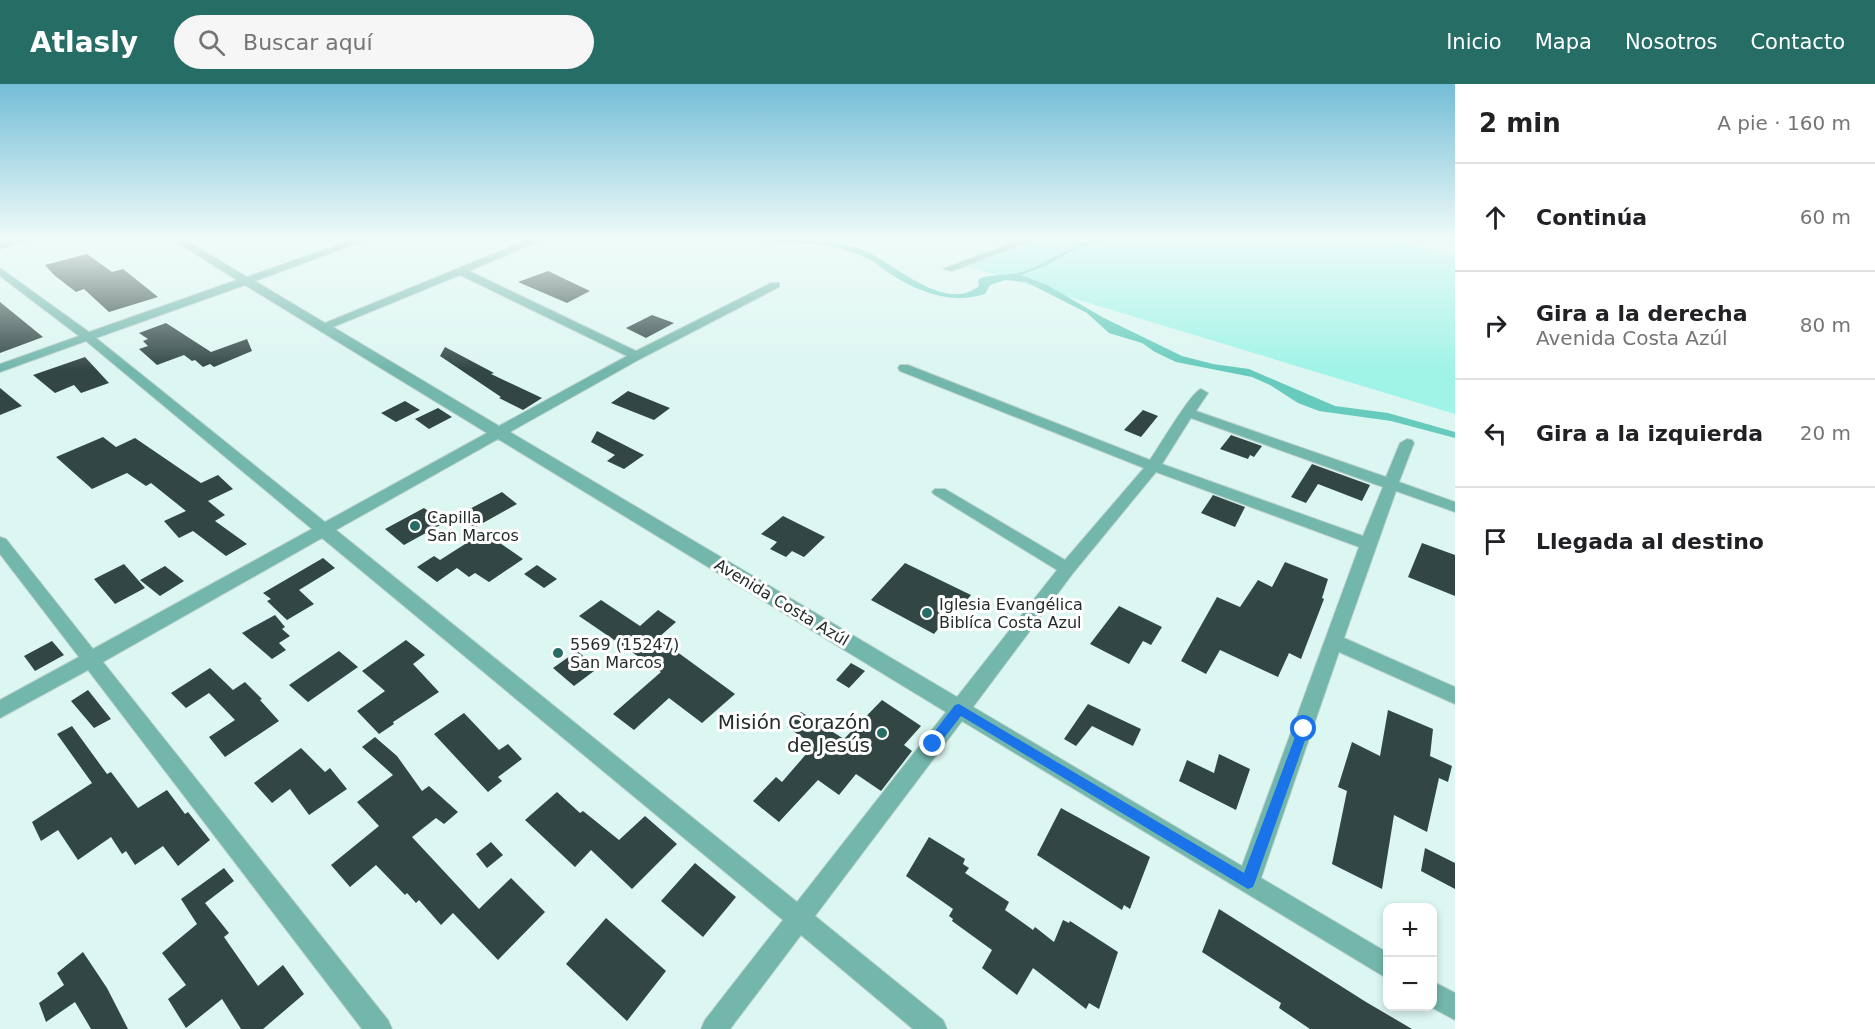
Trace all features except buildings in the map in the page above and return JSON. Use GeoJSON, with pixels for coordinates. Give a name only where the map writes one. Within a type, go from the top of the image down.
{"type":"FeatureCollection","features":[{"type":"Feature","properties":{"kind":"street"},"geometry":{"type":"LineString","coordinates":[[15,282],[88,337],[934,1029]]}},
{"type":"Feature","properties":{"kind":"street"},"geometry":{"type":"LineString","coordinates":[[0,368],[242,282]]}},
{"type":"Feature","properties":{"kind":"street","name":"Avenida Costa Azúl"},"geometry":{"type":"LineString","coordinates":[[247,282],[1383,964]]}},
{"type":"Feature","properties":{"kind":"street"},"geometry":{"type":"LineString","coordinates":[[324,327],[434,282]]}},
{"type":"Feature","properties":{"kind":"street"},"geometry":{"type":"LineString","coordinates":[[484,282],[636,356]]}},
{"type":"Feature","properties":{"kind":"street"},"geometry":{"type":"LineString","coordinates":[[0,710],[636,356],[775,285]]}},
{"type":"Feature","properties":{"kind":"street"},"geometry":{"type":"LineString","coordinates":[[904,368],[1153,466],[1368,544]]}},
{"type":"Feature","properties":{"kind":"street"},"geometry":{"type":"LineString","coordinates":[[714,1029],[1067,569],[1153,466],[1201,393]]}},
{"type":"Feature","properties":{"kind":"street"},"geometry":{"type":"LineString","coordinates":[[1187,412],[1455,507]]}},
{"type":"Feature","properties":{"kind":"street"},"geometry":{"type":"LineString","coordinates":[[1248,882],[1368,544],[1407,443]]}},
{"type":"Feature","properties":{"kind":"street"},"geometry":{"type":"LineString","coordinates":[[939,492],[1067,569]]}},
{"type":"Feature","properties":{"kind":"street"},"geometry":{"type":"LineString","coordinates":[[0,543],[379,1029]]}},
{"type":"Feature","properties":{"kind":"street"},"geometry":{"type":"LineString","coordinates":[[1335,642],[1455,696]]}},
{"type":"Feature","properties":{"kind":"street"},"geometry":{"type":"LineString","coordinates":[[1437,997],[1455,1007]]}},
{"type":"Feature","properties":{"kind":"shaded area"},"geometry":{"type":"Polygon","coordinates":[[[905,282],[917,282],[950,294],[965,293],[979,286],[978,282],[999,282],[990,285],[985,294],[959,298],[935,295],[905,282]]]}},
{"type":"Feature","properties":{"kind":"shaded area"},"geometry":{"type":"Polygon","coordinates":[[[1020,282],[1455,282],[1455,414],[1020,282]]]}},
{"type":"Feature","properties":{"kind":"shaded area"},"geometry":{"type":"Polygon","coordinates":[[[1026,282],[1039,282],[1047,285],[1104,318],[1182,356],[1213,364],[1249,369],[1335,406],[1388,413],[1455,432],[1455,438],[1391,421],[1319,411],[1298,403],[1270,385],[1252,377],[1176,362],[1142,343],[1109,333],[1087,313],[1026,282]]]}},
{"type":"Feature","properties":{"kind":"place","name":"Capilla San Marcos"},"geometry":{"type":"Point","coordinates":[415,526]}},
{"type":"Feature","properties":{"kind":"place","name":"Iglesia Evangélica Biblíca Costa Azul"},"geometry":{"type":"Point","coordinates":[927,613]}},
{"type":"Feature","properties":{"kind":"place","name":"5569 (15247) San Marcos"},"geometry":{"type":"Point","coordinates":[558,653]}},
{"type":"Feature","properties":{"kind":"place","name":"Misión Corazón de Jesús"},"geometry":{"type":"Point","coordinates":[882,733]}},
{"type":"Feature","properties":{"kind":"route"},"geometry":{"type":"LineString","coordinates":[[933,744],[959,709],[1248,882],[1304,729]]}}]}
